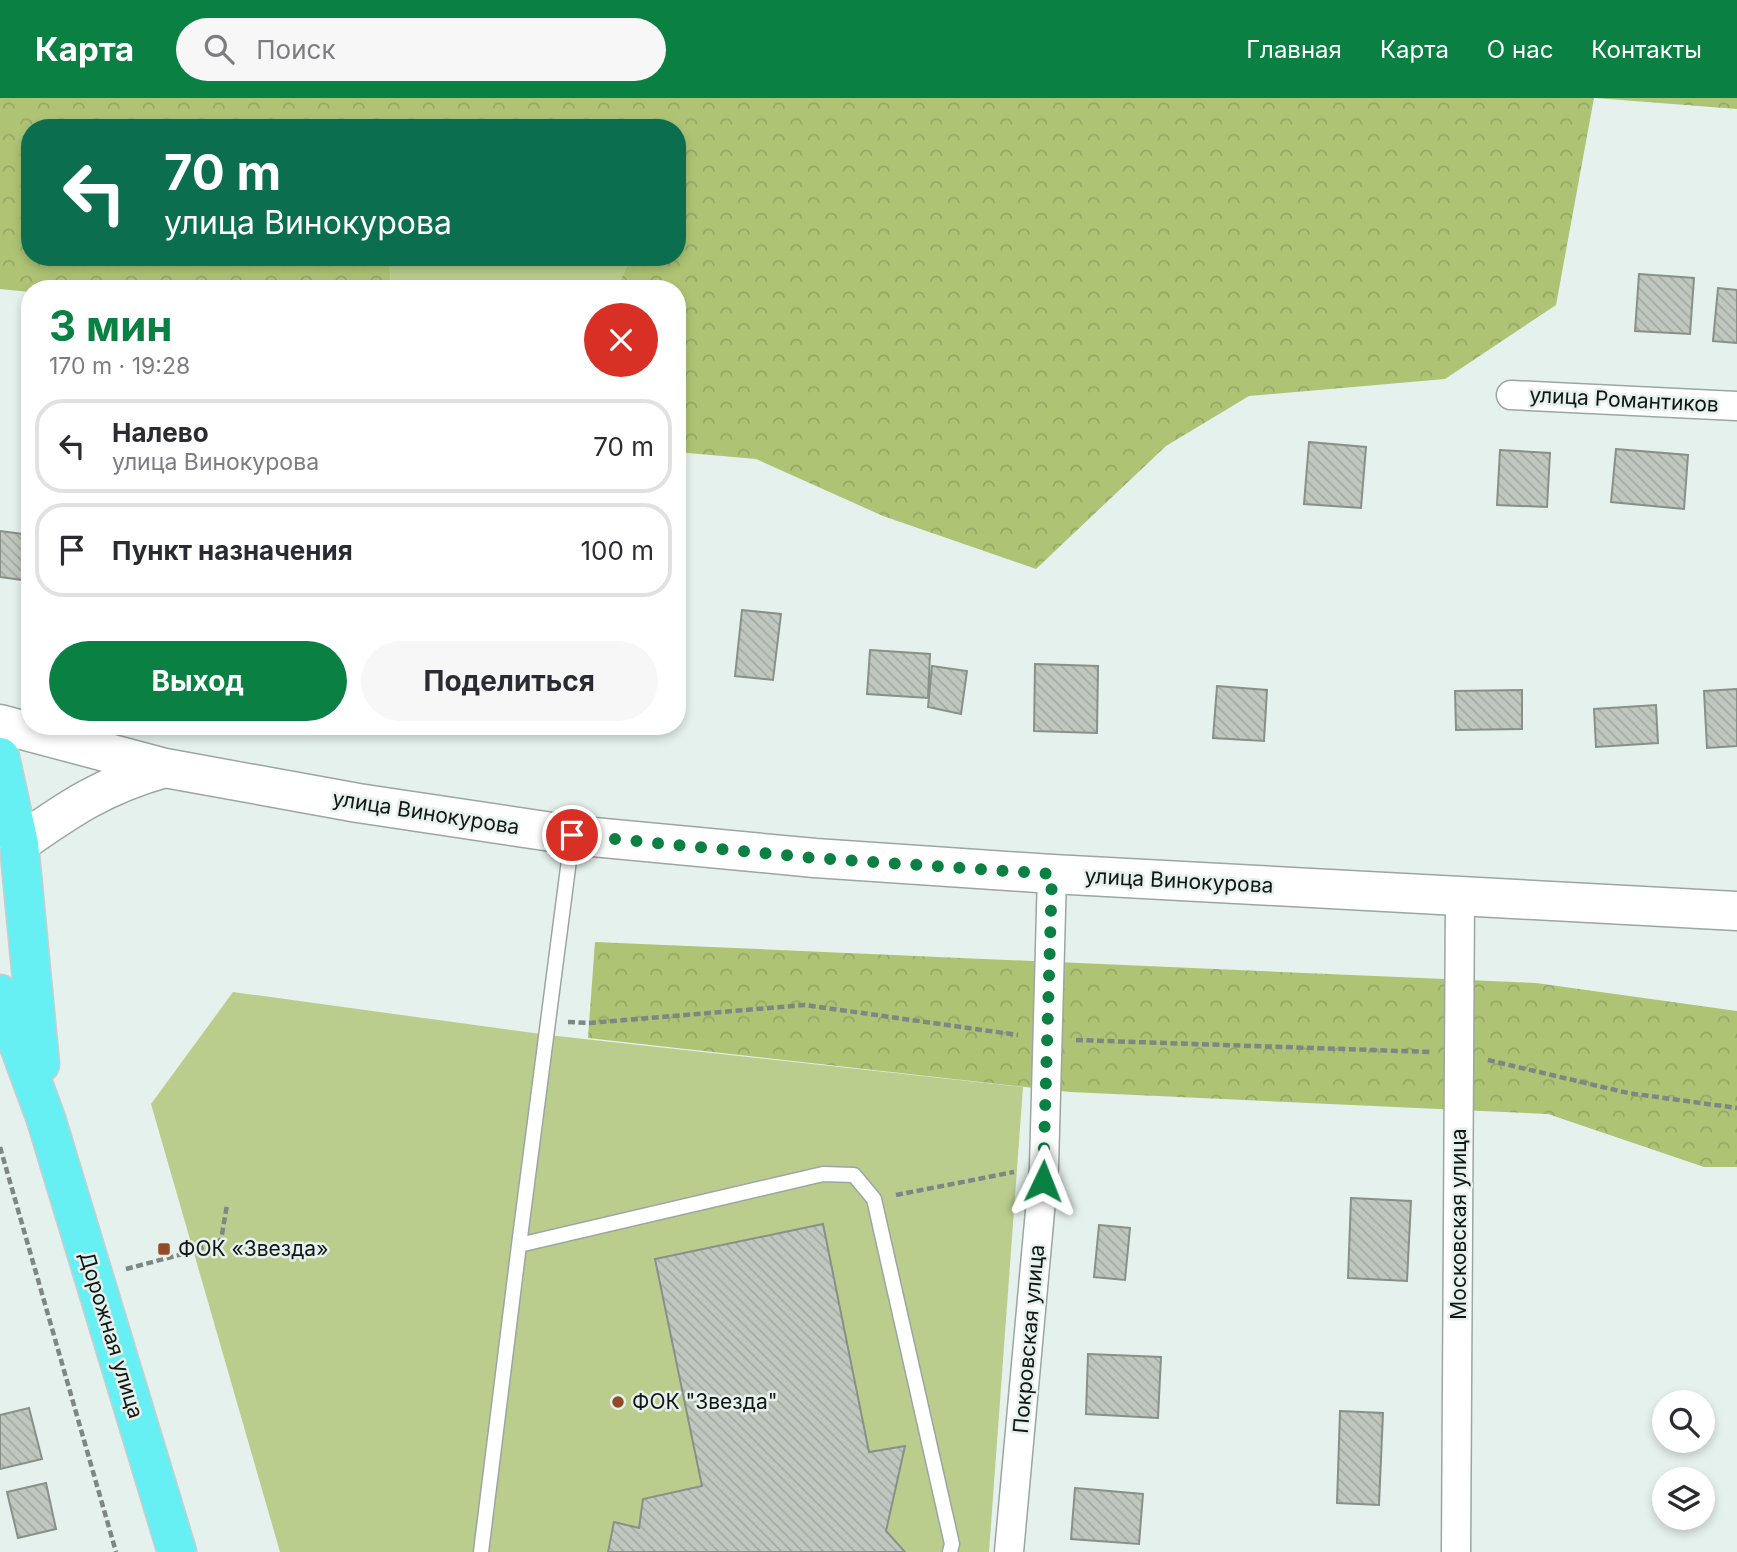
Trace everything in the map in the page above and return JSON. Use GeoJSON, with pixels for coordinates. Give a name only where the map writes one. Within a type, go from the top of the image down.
{"type":"FeatureCollection","features":[{"type":"Feature","properties":{"kind":"main road","name":"улица Винокурова"},"geometry":{"type":"LineString","coordinates":[[0,724],[21,730]]}},
{"type":"Feature","properties":{"kind":"main road","name":"улица Винокурова"},"geometry":{"type":"LineString","coordinates":[[41,735],[165,768],[358,803],[572,835],[815,858],[1052,874],[1737,911]]}},
{"type":"Feature","properties":{"kind":"main road"},"geometry":{"type":"LineString","coordinates":[[0,757],[9,846],[46,1119]]}},
{"type":"Feature","properties":{"kind":"main road"},"geometry":{"type":"LineString","coordinates":[[9,846],[95,792],[124,779],[165,768]]}},
{"type":"Feature","properties":{"kind":"main road"},"geometry":{"type":"LineString","coordinates":[[0,994],[46,1119]]}},
{"type":"Feature","properties":{"kind":"main road","name":"Дорожная улица"},"geometry":{"type":"LineString","coordinates":[[46,1119],[177,1552]]}},
{"type":"Feature","properties":{"kind":"street","name":"улица Романтиков"},"geometry":{"type":"LineString","coordinates":[[1511,395],[1737,406]]}},
{"type":"Feature","properties":{"kind":"street","name":"Покровская улица"},"geometry":{"type":"LineString","coordinates":[[1009,1552],[1044,1167],[1052,874]]}},
{"type":"Feature","properties":{"kind":"street","name":"Московская улица"},"geometry":{"type":"LineString","coordinates":[[1457,1552],[1460,896]]}},
{"type":"Feature","properties":{"kind":"lane"},"geometry":{"type":"LineString","coordinates":[[481,1552],[572,835]]}},
{"type":"Feature","properties":{"kind":"lane"},"geometry":{"type":"LineString","coordinates":[[519,1245],[823,1174],[854,1175],[874,1199],[952,1544],[950,1552]]}},
{"type":"Feature","properties":{"kind":"path"},"geometry":{"type":"LineString","coordinates":[[550,1021],[589,1023],[805,1005],[1048,1039],[1460,1053],[1628,1093],[1737,1108]]}},
{"type":"Feature","properties":{"kind":"path"},"geometry":{"type":"LineString","coordinates":[[0,1147],[116,1552]]}},
{"type":"Feature","properties":{"kind":"path"},"geometry":{"type":"LineString","coordinates":[[874,1199],[1044,1167]]}},
{"type":"Feature","properties":{"kind":"path"},"geometry":{"type":"LineString","coordinates":[[94,1277],[194,1251],[221,1240],[227,1205]]}},
{"type":"Feature","properties":{"kind":"green space"},"geometry":{"type":"Polygon","coordinates":[[[0,98],[1594,98],[1556,305],[1445,379],[1249,396],[1166,446],[1036,569],[883,516],[756,459],[686,453],[686,280],[620,280],[627,266],[686,266],[686,119],[21,119],[21,266],[390,266],[390,280],[21,280],[21,291],[0,289],[0,98]]]}},
{"type":"Feature","properties":{"kind":"green space"},"geometry":{"type":"Polygon","coordinates":[[[1595,98],[1737,98],[1737,109],[1595,98]]]}},
{"type":"Feature","properties":{"kind":"green space"},"geometry":{"type":"Polygon","coordinates":[[[390,266],[627,266],[620,280],[390,280],[390,266]]]}},
{"type":"Feature","properties":{"kind":"green space"},"geometry":{"type":"Polygon","coordinates":[[[595,942],[1536,983],[1737,1011],[1737,1167],[1704,1167],[1548,1114],[1070,1092],[588,1038],[595,942]]]}},
{"type":"Feature","properties":{"kind":"green space","name":"ФОК \"Звезда\""},"geometry":{"type":"Polygon","coordinates":[[[233,992],[548,1035],[1023,1087],[989,1552],[280,1552],[151,1104],[233,992]]]}},
{"type":"Feature","properties":{"kind":"building"},"geometry":{"type":"Polygon","coordinates":[[[1639,274],[1694,278],[1690,334],[1635,331],[1639,274]]]}},
{"type":"Feature","properties":{"kind":"building"},"geometry":{"type":"Polygon","coordinates":[[[1718,288],[1737,290],[1737,343],[1713,341],[1718,288]]]}},
{"type":"Feature","properties":{"kind":"building"},"geometry":{"type":"Polygon","coordinates":[[[1309,442],[1366,447],[1361,508],[1304,504],[1309,442]]]}},
{"type":"Feature","properties":{"kind":"building"},"geometry":{"type":"Polygon","coordinates":[[[1616,449],[1688,455],[1684,509],[1611,502],[1616,449]]]}},
{"type":"Feature","properties":{"kind":"building"},"geometry":{"type":"Polygon","coordinates":[[[1500,450],[1550,453],[1547,507],[1497,505],[1500,450]]]}},
{"type":"Feature","properties":{"kind":"building"},"geometry":{"type":"Polygon","coordinates":[[[0,531],[21,534],[21,580],[0,577],[0,531]]]}},
{"type":"Feature","properties":{"kind":"building"},"geometry":{"type":"Polygon","coordinates":[[[742,610],[781,614],[773,680],[735,676],[742,610]]]}},
{"type":"Feature","properties":{"kind":"building"},"geometry":{"type":"Polygon","coordinates":[[[870,650],[930,654],[928,698],[867,694],[870,650]]]}},
{"type":"Feature","properties":{"kind":"building"},"geometry":{"type":"Polygon","coordinates":[[[1035,664],[1098,666],[1097,733],[1034,731],[1035,664]]]}},
{"type":"Feature","properties":{"kind":"building"},"geometry":{"type":"Polygon","coordinates":[[[932,666],[967,671],[961,714],[928,707],[932,666]]]}},
{"type":"Feature","properties":{"kind":"building"},"geometry":{"type":"Polygon","coordinates":[[[1217,686],[1267,690],[1264,741],[1213,738],[1217,686]]]}},
{"type":"Feature","properties":{"kind":"building"},"geometry":{"type":"Polygon","coordinates":[[[1737,689],[1737,746],[1707,748],[1704,691],[1737,689]]]}},
{"type":"Feature","properties":{"kind":"building"},"geometry":{"type":"Polygon","coordinates":[[[1522,690],[1522,729],[1456,730],[1455,691],[1522,690]]]}},
{"type":"Feature","properties":{"kind":"building"},"geometry":{"type":"Polygon","coordinates":[[[1656,705],[1658,743],[1596,747],[1594,709],[1656,705]]]}},
{"type":"Feature","properties":{"kind":"building"},"geometry":{"type":"Polygon","coordinates":[[[1351,1198],[1411,1201],[1407,1281],[1348,1278],[1351,1198]]]}},
{"type":"Feature","properties":{"kind":"building"},"geometry":{"type":"Polygon","coordinates":[[[823,1224],[869,1452],[905,1446],[886,1531],[905,1552],[608,1552],[614,1522],[639,1528],[643,1499],[702,1486],[655,1259],[823,1224]]]}},
{"type":"Feature","properties":{"kind":"building"},"geometry":{"type":"Polygon","coordinates":[[[1099,1225],[1130,1228],[1125,1280],[1094,1277],[1099,1225]]]}},
{"type":"Feature","properties":{"kind":"building"},"geometry":{"type":"Polygon","coordinates":[[[1088,1354],[1161,1357],[1158,1418],[1086,1414],[1088,1354]]]}},
{"type":"Feature","properties":{"kind":"building"},"geometry":{"type":"Polygon","coordinates":[[[29,1408],[42,1459],[0,1469],[0,1415],[29,1408]]]}},
{"type":"Feature","properties":{"kind":"building"},"geometry":{"type":"Polygon","coordinates":[[[1340,1411],[1383,1413],[1379,1505],[1337,1503],[1340,1411]]]}},
{"type":"Feature","properties":{"kind":"building"},"geometry":{"type":"Polygon","coordinates":[[[46,1483],[56,1529],[18,1538],[7,1492],[46,1483]]]}},
{"type":"Feature","properties":{"kind":"building"},"geometry":{"type":"Polygon","coordinates":[[[1075,1488],[1143,1494],[1139,1544],[1071,1539],[1075,1488]]]}},
{"type":"Feature","properties":{"kind":"place","name":"ФОК «Звезда»"},"geometry":{"type":"Point","coordinates":[164,1249]}},
{"type":"Feature","properties":{"kind":"place","name":"ФОК \"Звезда\""},"geometry":{"type":"Point","coordinates":[618,1402]}},
{"type":"Feature","properties":{"kind":"route"},"geometry":{"type":"LineString","coordinates":[[572,835],[815,858],[1052,874],[1043,1181]]}}]}
